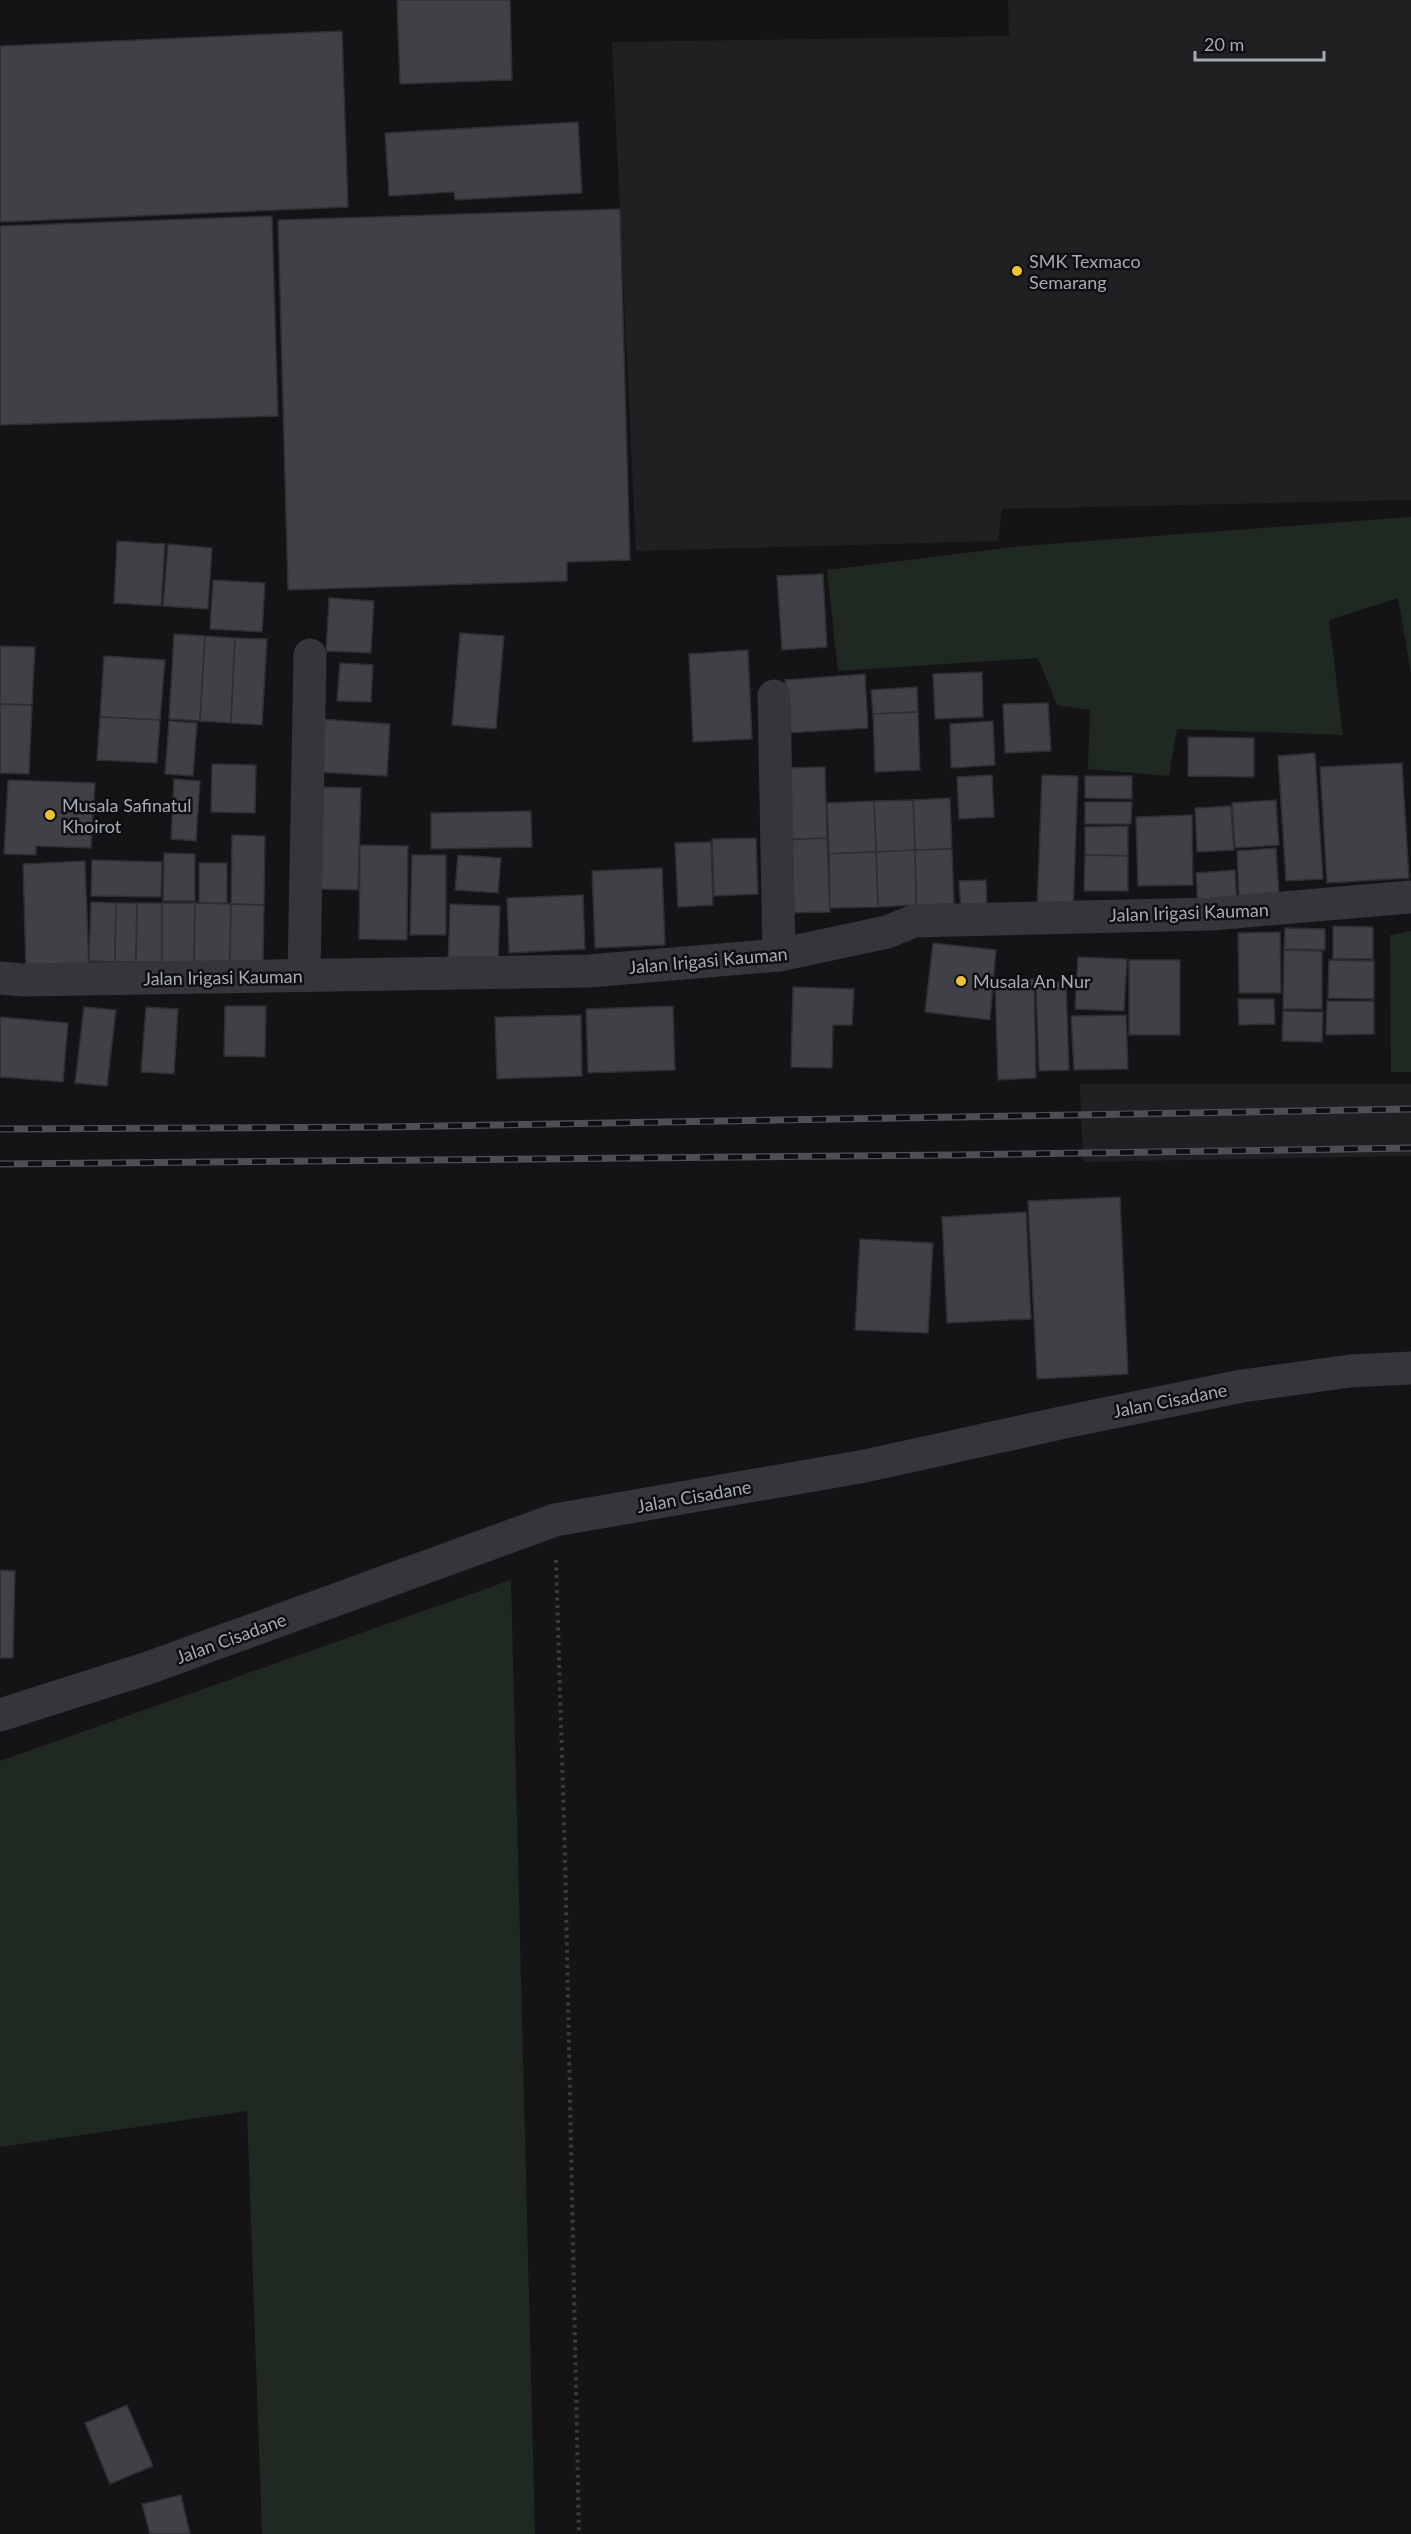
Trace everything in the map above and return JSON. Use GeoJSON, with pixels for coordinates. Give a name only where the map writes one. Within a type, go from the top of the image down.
{"type":"FeatureCollection","features":[{"type":"Feature","properties":{"kind":"street"},"geometry":{"type":"LineString","coordinates":[[304,976],[310,654]]}},
{"type":"Feature","properties":{"kind":"street"},"geometry":{"type":"LineString","coordinates":[[774,696],[779,955]]}},
{"type":"Feature","properties":{"kind":"street","name":"Jalan Irigasi Kauman"},"geometry":{"type":"LineString","coordinates":[[0,978],[23,980],[589,971],[779,955],[887,932],[914,921],[1211,914],[1411,897]]}},
{"type":"Feature","properties":{"kind":"street","name":"Jalan Cisadane"},"geometry":{"type":"LineString","coordinates":[[0,1715],[148,1668],[555,1520],[865,1466],[1242,1386],[1350,1371],[1411,1368]]}},
{"type":"Feature","properties":{"kind":"path"},"geometry":{"type":"LineString","coordinates":[[555,1520],[566,1867],[579,2534]]}},
{"type":"Feature","properties":{"kind":"shaded area","name":"SMK Texmaco Semarang"},"geometry":{"type":"Polygon","coordinates":[[[1008,0],[1411,0],[1411,500],[1002,509],[998,541],[636,551],[612,42],[1009,36],[1008,0]]]}},
{"type":"Feature","properties":{"kind":"shaded area"},"geometry":{"type":"Polygon","coordinates":[[[1411,517],[1411,673],[1398,598],[1329,620],[1343,735],[1177,729],[1169,776],[1088,769],[1090,710],[1057,705],[1038,658],[838,671],[827,570],[1022,546],[1411,517]]]}},
{"type":"Feature","properties":{"kind":"shaded area"},"geometry":{"type":"Polygon","coordinates":[[[1411,931],[1411,1072],[1391,1072],[1390,935],[1411,931]]]}},
{"type":"Feature","properties":{"kind":"shaded area"},"geometry":{"type":"Polygon","coordinates":[[[1080,1084],[1411,1084],[1411,1156],[1083,1162],[1080,1084]]]}},
{"type":"Feature","properties":{"kind":"shaded area"},"geometry":{"type":"Polygon","coordinates":[[[511,1580],[535,2534],[262,2534],[247,2111],[0,2147],[0,1761],[511,1580]]]}},
{"type":"Feature","properties":{"kind":"building"},"geometry":{"type":"Polygon","coordinates":[[[397,0],[510,0],[512,80],[400,84],[397,0]]]}},
{"type":"Feature","properties":{"kind":"building"},"geometry":{"type":"Polygon","coordinates":[[[342,31],[348,207],[0,222],[0,46],[342,31]]]}},
{"type":"Feature","properties":{"kind":"building"},"geometry":{"type":"Polygon","coordinates":[[[578,122],[582,193],[455,200],[454,192],[389,196],[385,133],[578,122]]]}},
{"type":"Feature","properties":{"kind":"building"},"geometry":{"type":"Polygon","coordinates":[[[620,209],[630,560],[567,562],[567,581],[288,590],[278,220],[620,209]]]}},
{"type":"Feature","properties":{"kind":"building"},"geometry":{"type":"Polygon","coordinates":[[[272,216],[278,416],[0,425],[0,226],[272,216]]]}},
{"type":"Feature","properties":{"kind":"building"},"geometry":{"type":"Polygon","coordinates":[[[117,541],[165,544],[161,606],[114,603],[117,541]]]}},
{"type":"Feature","properties":{"kind":"building"},"geometry":{"type":"Polygon","coordinates":[[[168,544],[212,548],[208,609],[163,606],[168,544]]]}},
{"type":"Feature","properties":{"kind":"building"},"geometry":{"type":"Polygon","coordinates":[[[823,574],[827,647],[782,650],[777,576],[823,574]]]}},
{"type":"Feature","properties":{"kind":"building"},"geometry":{"type":"Polygon","coordinates":[[[213,580],[265,583],[262,632],[210,629],[213,580]]]}},
{"type":"Feature","properties":{"kind":"building"},"geometry":{"type":"Polygon","coordinates":[[[329,598],[374,601],[371,653],[326,651],[329,598]]]}},
{"type":"Feature","properties":{"kind":"building"},"geometry":{"type":"Polygon","coordinates":[[[460,633],[504,636],[496,729],[452,725],[460,633]]]}},
{"type":"Feature","properties":{"kind":"building"},"geometry":{"type":"Polygon","coordinates":[[[174,634],[205,636],[200,721],[169,719],[174,634]]]}},
{"type":"Feature","properties":{"kind":"building"},"geometry":{"type":"Polygon","coordinates":[[[205,636],[235,638],[231,723],[200,721],[205,636]]]}},
{"type":"Feature","properties":{"kind":"building"},"geometry":{"type":"Polygon","coordinates":[[[235,638],[267,639],[262,725],[231,723],[235,638]]]}},
{"type":"Feature","properties":{"kind":"building"},"geometry":{"type":"Polygon","coordinates":[[[0,646],[35,647],[32,705],[0,704],[0,646]]]}},
{"type":"Feature","properties":{"kind":"building"},"geometry":{"type":"Polygon","coordinates":[[[748,650],[752,739],[693,742],[689,654],[748,650]]]}},
{"type":"Feature","properties":{"kind":"building"},"geometry":{"type":"Polygon","coordinates":[[[104,656],[165,660],[160,720],[100,717],[104,656]]]}},
{"type":"Feature","properties":{"kind":"building"},"geometry":{"type":"Polygon","coordinates":[[[340,663],[373,665],[371,702],[337,701],[340,663]]]}},
{"type":"Feature","properties":{"kind":"building"},"geometry":{"type":"Polygon","coordinates":[[[982,672],[983,717],[935,719],[933,674],[982,672]]]}},
{"type":"Feature","properties":{"kind":"building"},"geometry":{"type":"Polygon","coordinates":[[[865,674],[868,728],[789,733],[785,680],[865,674]]]}},
{"type":"Feature","properties":{"kind":"building"},"geometry":{"type":"Polygon","coordinates":[[[917,687],[918,712],[873,714],[871,690],[917,687]]]}},
{"type":"Feature","properties":{"kind":"building"},"geometry":{"type":"Polygon","coordinates":[[[1048,703],[1051,751],[1005,753],[1003,704],[1048,703]]]}},
{"type":"Feature","properties":{"kind":"building"},"geometry":{"type":"Polygon","coordinates":[[[0,704],[32,705],[29,774],[0,773],[0,704]]]}},
{"type":"Feature","properties":{"kind":"building"},"geometry":{"type":"Polygon","coordinates":[[[918,712],[920,770],[875,772],[873,714],[918,712]]]}},
{"type":"Feature","properties":{"kind":"building"},"geometry":{"type":"Polygon","coordinates":[[[100,717],[160,720],[157,763],[97,760],[100,717]]]}},
{"type":"Feature","properties":{"kind":"building"},"geometry":{"type":"Polygon","coordinates":[[[319,719],[390,724],[387,776],[316,772],[319,719]]]}},
{"type":"Feature","properties":{"kind":"building"},"geometry":{"type":"Polygon","coordinates":[[[169,721],[197,723],[193,776],[165,774],[169,721]]]}},
{"type":"Feature","properties":{"kind":"building"},"geometry":{"type":"Polygon","coordinates":[[[993,721],[995,765],[951,768],[950,724],[993,721]]]}},
{"type":"Feature","properties":{"kind":"building"},"geometry":{"type":"Polygon","coordinates":[[[1188,737],[1254,738],[1254,777],[1188,776],[1188,737]]]}},
{"type":"Feature","properties":{"kind":"building"},"geometry":{"type":"Polygon","coordinates":[[[1315,753],[1323,879],[1286,881],[1278,756],[1315,753]]]}},
{"type":"Feature","properties":{"kind":"building"},"geometry":{"type":"Polygon","coordinates":[[[1402,763],[1409,878],[1327,883],[1320,767],[1402,763]]]}},
{"type":"Feature","properties":{"kind":"building"},"geometry":{"type":"Polygon","coordinates":[[[212,764],[256,765],[255,813],[211,812],[212,764]]]}},
{"type":"Feature","properties":{"kind":"building"},"geometry":{"type":"Polygon","coordinates":[[[825,767],[827,838],[783,840],[781,768],[825,767]]]}},
{"type":"Feature","properties":{"kind":"building"},"geometry":{"type":"Polygon","coordinates":[[[992,775],[994,817],[959,819],[957,777],[992,775]]]}},
{"type":"Feature","properties":{"kind":"building"},"geometry":{"type":"Polygon","coordinates":[[[1042,775],[1078,776],[1073,912],[1037,912],[1042,775]]]}},
{"type":"Feature","properties":{"kind":"building"},"geometry":{"type":"Polygon","coordinates":[[[1085,776],[1132,776],[1132,799],[1085,798],[1085,776]]]}},
{"type":"Feature","properties":{"kind":"building"},"geometry":{"type":"Polygon","coordinates":[[[174,779],[200,781],[196,841],[171,839],[174,779]]]}},
{"type":"Feature","properties":{"kind":"building","name":"Musala Safinatul Khoirot"},"geometry":{"type":"Polygon","coordinates":[[[8,780],[95,783],[91,848],[36,846],[36,855],[4,854],[8,780]]]}},
{"type":"Feature","properties":{"kind":"building"},"geometry":{"type":"Polygon","coordinates":[[[321,787],[361,788],[358,890],[318,889],[321,787]]]}},
{"type":"Feature","properties":{"kind":"building"},"geometry":{"type":"Polygon","coordinates":[[[950,798],[952,849],[915,850],[913,800],[950,798]]]}},
{"type":"Feature","properties":{"kind":"building"},"geometry":{"type":"Polygon","coordinates":[[[913,800],[915,850],[876,852],[874,801],[913,800]]]}},
{"type":"Feature","properties":{"kind":"building"},"geometry":{"type":"Polygon","coordinates":[[[1276,800],[1279,845],[1235,848],[1232,803],[1276,800]]]}},
{"type":"Feature","properties":{"kind":"building"},"geometry":{"type":"Polygon","coordinates":[[[874,801],[876,852],[829,854],[827,803],[874,801]]]}},
{"type":"Feature","properties":{"kind":"building"},"geometry":{"type":"Polygon","coordinates":[[[1085,802],[1132,802],[1131,824],[1085,824],[1085,802]]]}},
{"type":"Feature","properties":{"kind":"building"},"geometry":{"type":"Polygon","coordinates":[[[1231,806],[1234,850],[1197,852],[1195,808],[1231,806]]]}},
{"type":"Feature","properties":{"kind":"building"},"geometry":{"type":"Polygon","coordinates":[[[531,811],[532,847],[431,849],[431,813],[531,811]]]}},
{"type":"Feature","properties":{"kind":"building"},"geometry":{"type":"Polygon","coordinates":[[[1192,815],[1193,885],[1138,886],[1136,817],[1192,815]]]}},
{"type":"Feature","properties":{"kind":"building"},"geometry":{"type":"Polygon","coordinates":[[[1128,826],[1128,856],[1085,855],[1085,827],[1128,826]]]}},
{"type":"Feature","properties":{"kind":"building"},"geometry":{"type":"Polygon","coordinates":[[[232,835],[265,836],[264,905],[231,904],[232,835]]]}},
{"type":"Feature","properties":{"kind":"building"},"geometry":{"type":"Polygon","coordinates":[[[756,838],[758,894],[714,896],[712,839],[756,838]]]}},
{"type":"Feature","properties":{"kind":"building"},"geometry":{"type":"Polygon","coordinates":[[[827,838],[830,912],[785,913],[783,840],[827,838]]]}},
{"type":"Feature","properties":{"kind":"building"},"geometry":{"type":"Polygon","coordinates":[[[711,842],[713,905],[678,907],[675,843],[711,842]]]}},
{"type":"Feature","properties":{"kind":"building"},"geometry":{"type":"Polygon","coordinates":[[[360,845],[408,846],[407,940],[359,939],[360,845]]]}},
{"type":"Feature","properties":{"kind":"building"},"geometry":{"type":"Polygon","coordinates":[[[1276,848],[1279,894],[1239,897],[1237,851],[1276,848]]]}},
{"type":"Feature","properties":{"kind":"building"},"geometry":{"type":"Polygon","coordinates":[[[952,849],[954,904],[916,905],[915,850],[952,849]]]}},
{"type":"Feature","properties":{"kind":"building"},"geometry":{"type":"Polygon","coordinates":[[[915,850],[916,905],[878,907],[876,852],[915,850]]]}},
{"type":"Feature","properties":{"kind":"building"},"geometry":{"type":"Polygon","coordinates":[[[876,852],[878,907],[830,908],[829,854],[876,852]]]}},
{"type":"Feature","properties":{"kind":"building"},"geometry":{"type":"Polygon","coordinates":[[[164,853],[195,854],[195,901],[163,901],[164,853]]]}},
{"type":"Feature","properties":{"kind":"building"},"geometry":{"type":"Polygon","coordinates":[[[412,855],[446,855],[446,935],[410,935],[412,855]]]}},
{"type":"Feature","properties":{"kind":"building"},"geometry":{"type":"Polygon","coordinates":[[[458,855],[501,858],[498,893],[455,890],[458,855]]]}},
{"type":"Feature","properties":{"kind":"building"},"geometry":{"type":"Polygon","coordinates":[[[1085,855],[1128,856],[1128,891],[1084,891],[1085,855]]]}},
{"type":"Feature","properties":{"kind":"building"},"geometry":{"type":"Polygon","coordinates":[[[92,860],[162,862],[161,897],[91,896],[92,860]]]}},
{"type":"Feature","properties":{"kind":"building"},"geometry":{"type":"Polygon","coordinates":[[[85,861],[89,969],[26,972],[23,864],[85,861]]]}},
{"type":"Feature","properties":{"kind":"building"},"geometry":{"type":"Polygon","coordinates":[[[199,863],[227,863],[227,903],[199,903],[199,863]]]}},
{"type":"Feature","properties":{"kind":"building"},"geometry":{"type":"Polygon","coordinates":[[[662,868],[665,945],[595,948],[592,871],[662,868]]]}},
{"type":"Feature","properties":{"kind":"building"},"geometry":{"type":"Polygon","coordinates":[[[1235,870],[1237,905],[1198,908],[1196,873],[1235,870]]]}},
{"type":"Feature","properties":{"kind":"building"},"geometry":{"type":"Polygon","coordinates":[[[986,880],[987,911],[961,912],[959,881],[986,880]]]}},
{"type":"Feature","properties":{"kind":"building"},"geometry":{"type":"Polygon","coordinates":[[[583,895],[585,949],[509,953],[507,898],[583,895]]]}},
{"type":"Feature","properties":{"kind":"building"},"geometry":{"type":"Polygon","coordinates":[[[91,902],[116,903],[115,962],[89,961],[91,902]]]}},
{"type":"Feature","properties":{"kind":"building"},"geometry":{"type":"Polygon","coordinates":[[[116,903],[137,903],[136,962],[115,962],[116,903]]]}},
{"type":"Feature","properties":{"kind":"building"},"geometry":{"type":"Polygon","coordinates":[[[137,903],[162,903],[162,962],[136,962],[137,903]]]}},
{"type":"Feature","properties":{"kind":"building"},"geometry":{"type":"Polygon","coordinates":[[[162,903],[195,903],[194,963],[162,962],[162,903]]]}},
{"type":"Feature","properties":{"kind":"building"},"geometry":{"type":"Polygon","coordinates":[[[195,903],[231,904],[230,963],[194,963],[195,903]]]}},
{"type":"Feature","properties":{"kind":"building"},"geometry":{"type":"Polygon","coordinates":[[[231,904],[264,905],[263,964],[230,963],[231,904]]]}},
{"type":"Feature","properties":{"kind":"building"},"geometry":{"type":"Polygon","coordinates":[[[450,904],[500,906],[498,968],[448,967],[450,904]]]}},
{"type":"Feature","properties":{"kind":"building"},"geometry":{"type":"Polygon","coordinates":[[[1333,926],[1373,927],[1373,959],[1333,959],[1333,926]]]}},
{"type":"Feature","properties":{"kind":"building"},"geometry":{"type":"Polygon","coordinates":[[[1285,928],[1325,929],[1325,950],[1284,949],[1285,928]]]}},
{"type":"Feature","properties":{"kind":"building"},"geometry":{"type":"Polygon","coordinates":[[[1280,932],[1281,993],[1239,993],[1238,933],[1280,932]]]}},
{"type":"Feature","properties":{"kind":"building","name":"Musala An Nur"},"geometry":{"type":"Polygon","coordinates":[[[933,943],[996,950],[990,1020],[925,1012],[933,943]]]}},
{"type":"Feature","properties":{"kind":"building"},"geometry":{"type":"Polygon","coordinates":[[[1284,950],[1322,951],[1322,1009],[1283,1009],[1284,950]]]}},
{"type":"Feature","properties":{"kind":"building"},"geometry":{"type":"Polygon","coordinates":[[[1078,957],[1127,959],[1124,1011],[1075,1009],[1078,957]]]}},
{"type":"Feature","properties":{"kind":"building"},"geometry":{"type":"Polygon","coordinates":[[[1129,960],[1180,960],[1180,1035],[1129,1035],[1129,960]]]}},
{"type":"Feature","properties":{"kind":"building"},"geometry":{"type":"Polygon","coordinates":[[[1329,960],[1374,961],[1374,999],[1328,998],[1329,960]]]}},
{"type":"Feature","properties":{"kind":"building"},"geometry":{"type":"Polygon","coordinates":[[[1034,979],[1036,1078],[998,1080],[995,980],[1034,979]]]}},
{"type":"Feature","properties":{"kind":"building"},"geometry":{"type":"Polygon","coordinates":[[[1066,982],[1069,1070],[1039,1071],[1036,983],[1066,982]]]}},
{"type":"Feature","properties":{"kind":"building"},"geometry":{"type":"Polygon","coordinates":[[[793,987],[854,989],[852,1025],[833,1025],[832,1068],[791,1067],[793,987]]]}},
{"type":"Feature","properties":{"kind":"building"},"geometry":{"type":"Polygon","coordinates":[[[1238,999],[1274,999],[1275,1024],[1239,1025],[1238,999]]]}},
{"type":"Feature","properties":{"kind":"building"},"geometry":{"type":"Polygon","coordinates":[[[1327,1001],[1374,1001],[1374,1034],[1326,1035],[1327,1001]]]}},
{"type":"Feature","properties":{"kind":"building"},"geometry":{"type":"Polygon","coordinates":[[[225,1006],[266,1006],[265,1057],[224,1056],[225,1006]]]}},
{"type":"Feature","properties":{"kind":"building"},"geometry":{"type":"Polygon","coordinates":[[[673,1006],[675,1070],[588,1073],[586,1009],[673,1006]]]}},
{"type":"Feature","properties":{"kind":"building"},"geometry":{"type":"Polygon","coordinates":[[[84,1007],[116,1010],[107,1086],[75,1083],[84,1007]]]}},
{"type":"Feature","properties":{"kind":"building"},"geometry":{"type":"Polygon","coordinates":[[[146,1007],[178,1009],[174,1074],[141,1072],[146,1007]]]}},
{"type":"Feature","properties":{"kind":"building"},"geometry":{"type":"Polygon","coordinates":[[[1283,1011],[1323,1012],[1322,1042],[1282,1041],[1283,1011]]]}},
{"type":"Feature","properties":{"kind":"building"},"geometry":{"type":"Polygon","coordinates":[[[581,1015],[582,1076],[497,1079],[495,1017],[581,1015]]]}},
{"type":"Feature","properties":{"kind":"building"},"geometry":{"type":"Polygon","coordinates":[[[1126,1015],[1128,1069],[1074,1070],[1071,1016],[1126,1015]]]}},
{"type":"Feature","properties":{"kind":"building"},"geometry":{"type":"Polygon","coordinates":[[[0,1017],[68,1023],[63,1082],[0,1077],[0,1017]]]}},
{"type":"Feature","properties":{"kind":"building"},"geometry":{"type":"Polygon","coordinates":[[[1120,1197],[1128,1374],[1037,1379],[1028,1201],[1120,1197]]]}},
{"type":"Feature","properties":{"kind":"building"},"geometry":{"type":"Polygon","coordinates":[[[1026,1212],[1031,1319],[947,1323],[942,1217],[1026,1212]]]}},
{"type":"Feature","properties":{"kind":"building"},"geometry":{"type":"Polygon","coordinates":[[[860,1239],[933,1243],[928,1333],[855,1330],[860,1239]]]}},
{"type":"Feature","properties":{"kind":"building"},"geometry":{"type":"Polygon","coordinates":[[[0,1570],[15,1571],[13,1658],[0,1658],[0,1570]]]}},
{"type":"Feature","properties":{"kind":"building"},"geometry":{"type":"Polygon","coordinates":[[[127,2405],[153,2466],[110,2484],[85,2423],[127,2405]]]}},
{"type":"Feature","properties":{"kind":"building"},"geometry":{"type":"Polygon","coordinates":[[[181,2495],[190,2534],[150,2534],[142,2504],[181,2495]]]}},
{"type":"Feature","properties":{"kind":"railway"},"geometry":{"type":"LineString","coordinates":[[0,1129],[383,1127],[1411,1109]]}},
{"type":"Feature","properties":{"kind":"railway"},"geometry":{"type":"LineString","coordinates":[[0,1164],[955,1155],[1411,1148]]}},
{"type":"Feature","properties":{"kind":"place","name":"SMK Texmaco Semarang"},"geometry":{"type":"Point","coordinates":[1017,271]}},
{"type":"Feature","properties":{"kind":"place","name":"Musala Safinatul Khoirot"},"geometry":{"type":"Point","coordinates":[50,815]}},
{"type":"Feature","properties":{"kind":"place","name":"Musala An Nur"},"geometry":{"type":"Point","coordinates":[961,981]}}]}
